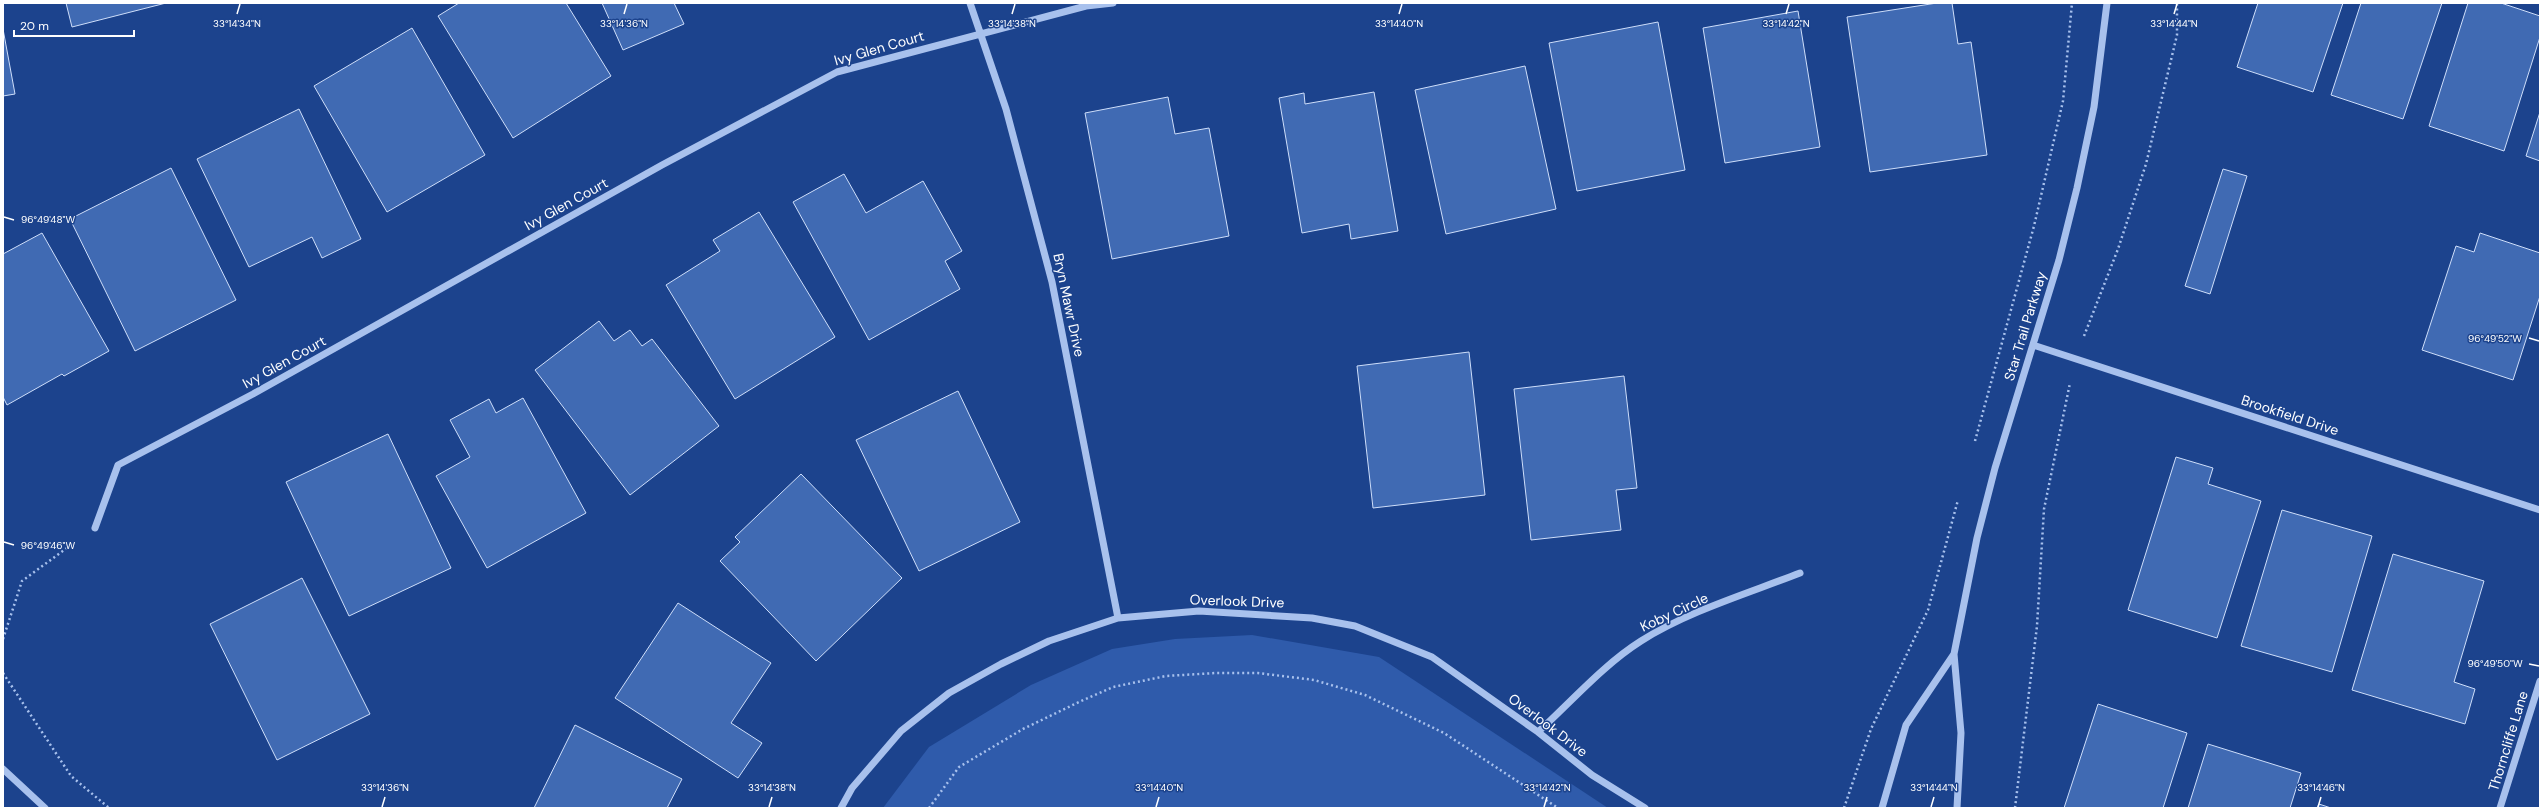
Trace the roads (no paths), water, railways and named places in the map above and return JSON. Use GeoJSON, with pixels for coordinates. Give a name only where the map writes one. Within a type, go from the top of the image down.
{"type":"FeatureCollection","features":[{"type":"Feature","properties":{"kind":"street","name":"Bryn Mawr Drive"},"geometry":{"type":"LineString","coordinates":[[970,3],[1006,109],[1052,282],[1118,618]]}},
{"type":"Feature","properties":{"kind":"street","name":"Ivy Glen Court"},"geometry":{"type":"LineString","coordinates":[[95,528],[118,465],[253,394],[662,165],[837,72],[1086,6],[1113,3]]}},
{"type":"Feature","properties":{"kind":"street","name":"Star Trail Parkway"},"geometry":{"type":"LineString","coordinates":[[1957,808],[1961,733],[1954,654],[1978,531],[1995,468],[2078,188],[2094,107],[2107,3]]}},
{"type":"Feature","properties":{"kind":"street","name":"Brookfield Drive"},"geometry":{"type":"LineString","coordinates":[[2033,344],[2540,510]]}},
{"type":"Feature","properties":{"kind":"street","name":"Koby Circle"},"geometry":{"type":"LineString","coordinates":[[1538,732],[1610,666],[1640,642],[1674,624],[1800,573]]}},
{"type":"Feature","properties":{"kind":"street","name":"Overlook Drive"},"geometry":{"type":"LineString","coordinates":[[841,808],[852,788],[900,731],[949,693],[1001,664],[1049,640],[1118,618],[1199,611],[1312,618],[1355,626],[1432,657],[1538,732],[1592,775],[1645,808]]}},
{"type":"Feature","properties":{"kind":"street","name":"Star Trail Parkway"},"geometry":{"type":"LineString","coordinates":[[1882,808],[1906,725],[1954,654]]}},
{"type":"Feature","properties":{"kind":"street","name":"Thorncliffe Lane"},"geometry":{"type":"LineString","coordinates":[[2500,808],[2540,681]]}},
{"type":"Feature","properties":{"kind":"street"},"geometry":{"type":"LineString","coordinates":[[3,770],[45,808]]}}]}
